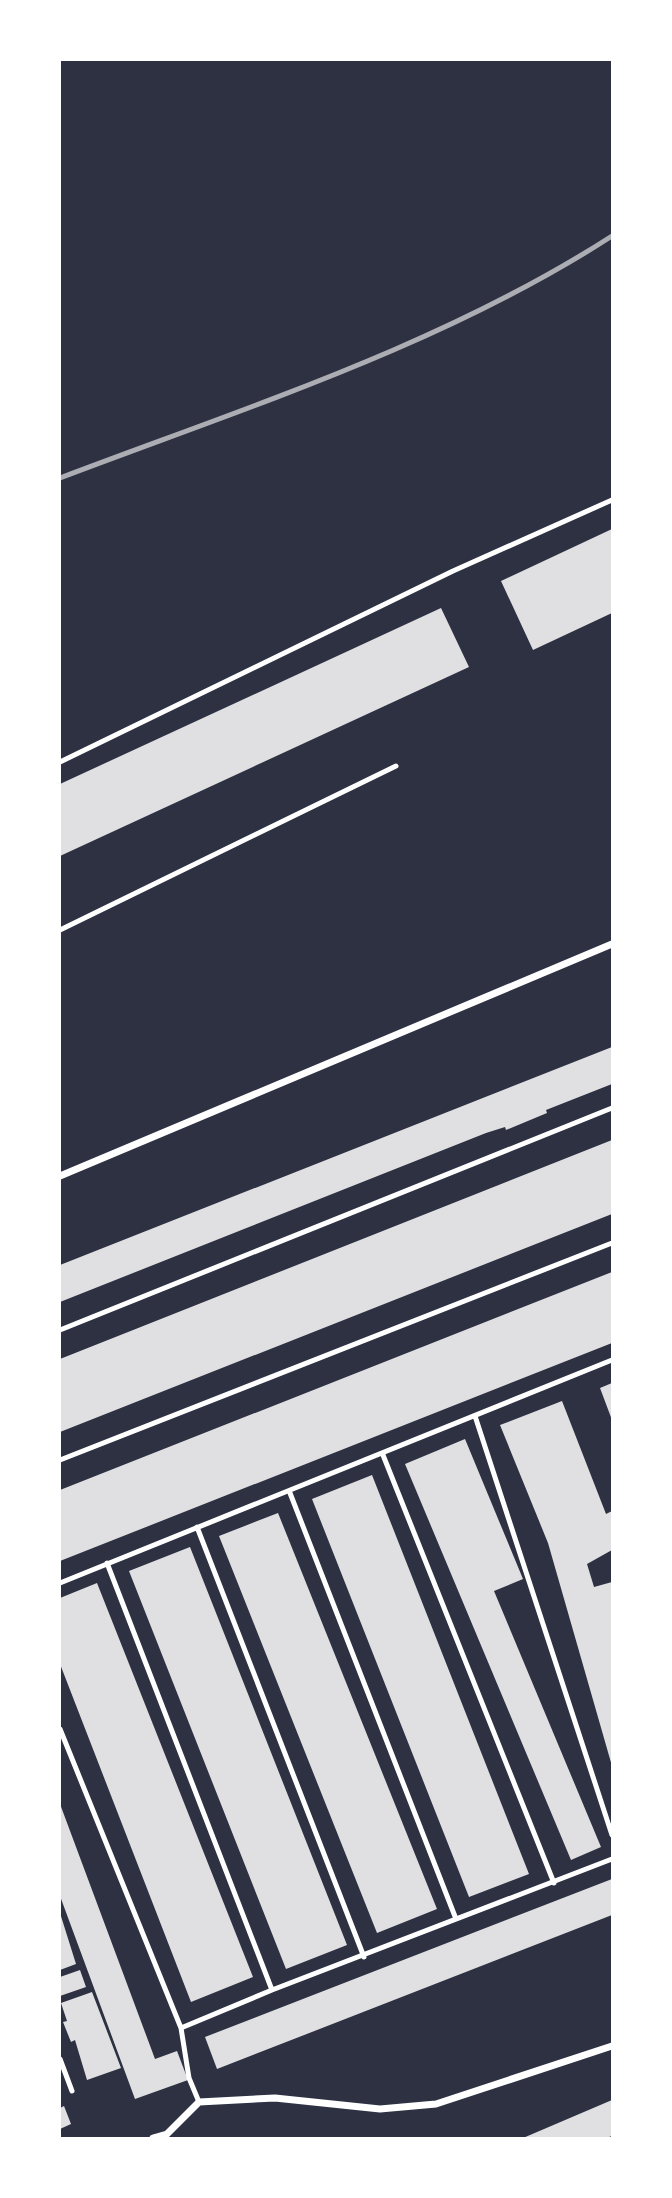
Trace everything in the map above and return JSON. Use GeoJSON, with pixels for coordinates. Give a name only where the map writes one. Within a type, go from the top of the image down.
{"type":"FeatureCollection","features":[{"type":"Feature","properties":{"kind":"street"},"geometry":{"type":"LineString","coordinates":[[60,1176],[612,944]]}},
{"type":"Feature","properties":{"kind":"street"},"geometry":{"type":"LineString","coordinates":[[153,2138],[168,2136],[199,2102],[275,2098],[380,2109],[436,2104],[612,2046]]}},
{"type":"Feature","properties":{"kind":"lane"},"geometry":{"type":"LineString","coordinates":[[60,762],[453,571],[612,500]]}},
{"type":"Feature","properties":{"kind":"lane"},"geometry":{"type":"LineString","coordinates":[[60,930],[396,766]]}},
{"type":"Feature","properties":{"kind":"lane"},"geometry":{"type":"LineString","coordinates":[[60,1330],[612,1108]]}},
{"type":"Feature","properties":{"kind":"lane"},"geometry":{"type":"LineString","coordinates":[[60,1460],[612,1243]]}},
{"type":"Feature","properties":{"kind":"lane"},"geometry":{"type":"LineString","coordinates":[[60,1583],[197,1527],[290,1493],[612,1360]]}},
{"type":"Feature","properties":{"kind":"lane"},"geometry":{"type":"LineString","coordinates":[[475,1416],[612,1835]]}},
{"type":"Feature","properties":{"kind":"lane"},"geometry":{"type":"LineString","coordinates":[[383,1455],[554,1883]]}},
{"type":"Feature","properties":{"kind":"lane"},"geometry":{"type":"LineString","coordinates":[[290,1493],[456,1919]]}},
{"type":"Feature","properties":{"kind":"lane"},"geometry":{"type":"LineString","coordinates":[[197,1527],[364,1957]]}},
{"type":"Feature","properties":{"kind":"lane"},"geometry":{"type":"LineString","coordinates":[[107,1563],[272,1990]]}},
{"type":"Feature","properties":{"kind":"lane"},"geometry":{"type":"LineString","coordinates":[[60,1729],[181,2028],[189,2078],[199,2102]]}},
{"type":"Feature","properties":{"kind":"lane"},"geometry":{"type":"LineString","coordinates":[[181,2028],[272,1990],[364,1957],[612,1859]]}},
{"type":"Feature","properties":{"kind":"lane"},"geometry":{"type":"LineString","coordinates":[[60,2059],[72,2091]]}},
{"type":"Feature","properties":{"kind":"building"},"geometry":{"type":"Polygon","coordinates":[[[612,529],[612,613],[533,650],[501,581],[612,529]]]}},
{"type":"Feature","properties":{"kind":"building"},"geometry":{"type":"Polygon","coordinates":[[[441,608],[469,667],[60,856],[60,784],[441,608]]]}},
{"type":"Feature","properties":{"kind":"building"},"geometry":{"type":"Polygon","coordinates":[[[612,1047],[612,1084],[546,1110],[547,1113],[506,1130],[505,1127],[486,1133],[60,1302],[60,1265],[612,1047]]]}},
{"type":"Feature","properties":{"kind":"building"},"geometry":{"type":"Polygon","coordinates":[[[612,1140],[612,1214],[60,1432],[60,1359],[612,1140]]]}},
{"type":"Feature","properties":{"kind":"building"},"geometry":{"type":"Polygon","coordinates":[[[612,1272],[612,1343],[60,1561],[60,1490],[612,1272]]]}},
{"type":"Feature","properties":{"kind":"building"},"geometry":{"type":"Polygon","coordinates":[[[612,1383],[612,1420],[600,1388],[612,1383]]]}},
{"type":"Feature","properties":{"kind":"building"},"geometry":{"type":"Polygon","coordinates":[[[562,1401],[606,1514],[612,1511],[612,1550],[587,1564],[594,1587],[612,1582],[612,1766],[548,1543],[500,1425],[562,1401]]]}},
{"type":"Feature","properties":{"kind":"building"},"geometry":{"type":"Polygon","coordinates":[[[465,1439],[523,1579],[494,1591],[601,1847],[571,1860],[405,1464],[465,1439]]]}},
{"type":"Feature","properties":{"kind":"building"},"geometry":{"type":"Polygon","coordinates":[[[372,1475],[529,1874],[469,1897],[312,1499],[372,1475]]]}},
{"type":"Feature","properties":{"kind":"building"},"geometry":{"type":"Polygon","coordinates":[[[278,1513],[437,1909],[377,1933],[219,1536],[278,1513]]]}},
{"type":"Feature","properties":{"kind":"building"},"geometry":{"type":"Polygon","coordinates":[[[190,1547],[347,1945],[286,1969],[129,1571],[190,1547]]]}},
{"type":"Feature","properties":{"kind":"building"},"geometry":{"type":"Polygon","coordinates":[[[97,1583],[253,1977],[191,2002],[60,1664],[60,1598],[97,1583]]]}},
{"type":"Feature","properties":{"kind":"building"},"geometry":{"type":"Polygon","coordinates":[[[60,1804],[155,2059],[177,2051],[188,2080],[135,2099],[60,1896],[60,1804]]]}},
{"type":"Feature","properties":{"kind":"building"},"geometry":{"type":"Polygon","coordinates":[[[612,1879],[612,1915],[217,2069],[205,2037],[612,1879]]]}},
{"type":"Feature","properties":{"kind":"building"},"geometry":{"type":"Polygon","coordinates":[[[60,1913],[76,1964],[60,1970],[60,1913]]]}},
{"type":"Feature","properties":{"kind":"building"},"geometry":{"type":"Polygon","coordinates":[[[80,1970],[86,1987],[60,1996],[60,1977],[80,1970]]]}},
{"type":"Feature","properties":{"kind":"building"},"geometry":{"type":"Polygon","coordinates":[[[92,1992],[121,2068],[87,2080],[75,2040],[71,2042],[63,2022],[67,2021],[61,2003],[92,1992]]]}},
{"type":"Feature","properties":{"kind":"building"},"geometry":{"type":"Polygon","coordinates":[[[612,2100],[612,2136],[523,2138],[612,2100]]]}},
{"type":"Feature","properties":{"kind":"building"},"geometry":{"type":"Polygon","coordinates":[[[64,2106],[71,2124],[60,2129],[60,2108],[64,2106]]]}},
{"type":"Feature","properties":{"kind":"railway"},"geometry":{"type":"LineString","coordinates":[[60,478],[272,399],[412,342],[481,310],[612,236]]}}]}
